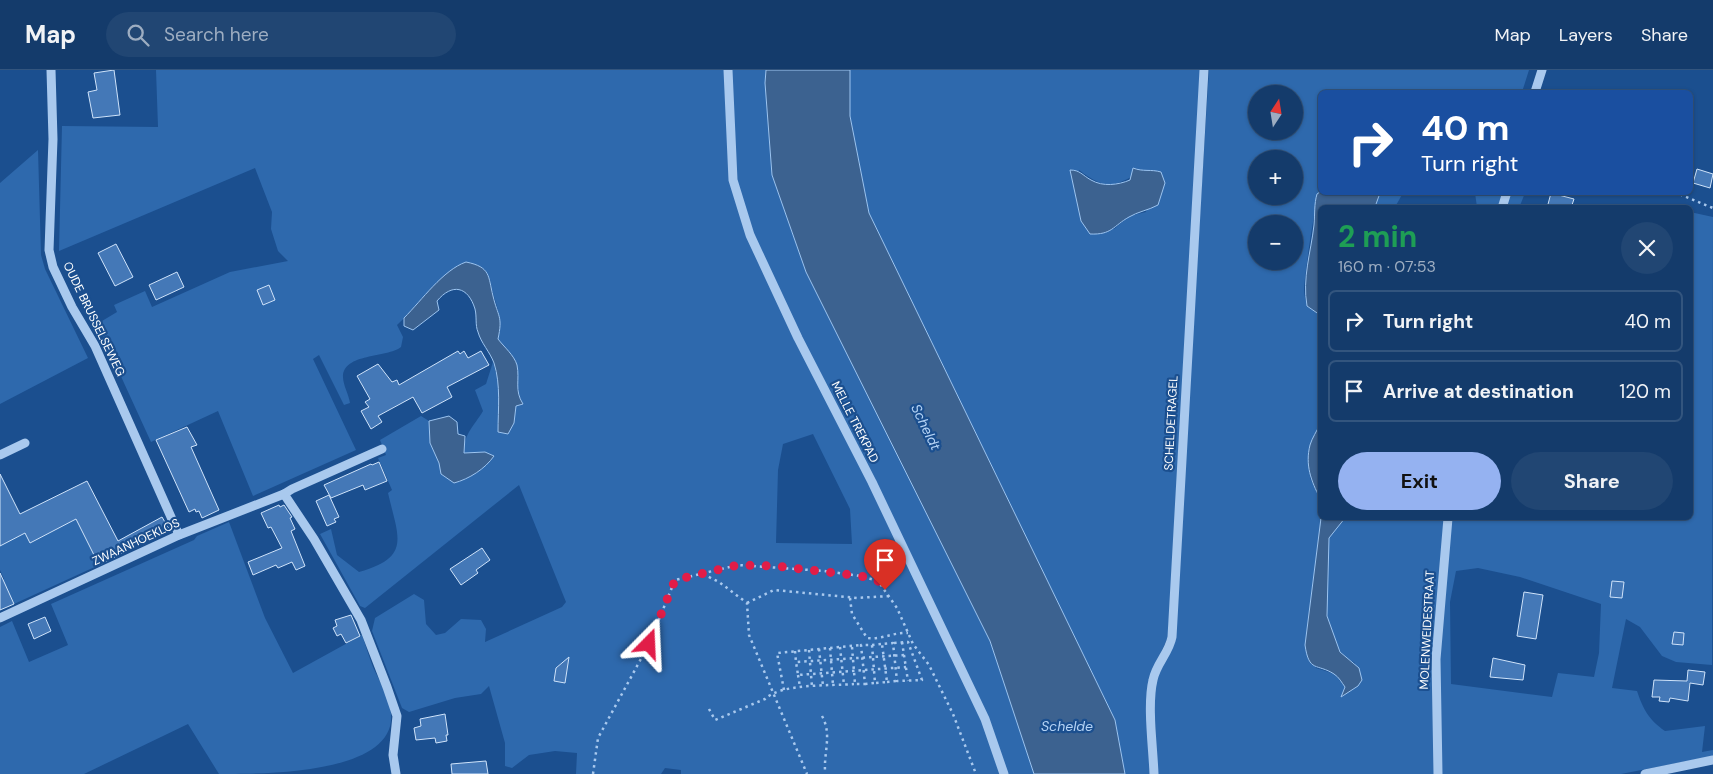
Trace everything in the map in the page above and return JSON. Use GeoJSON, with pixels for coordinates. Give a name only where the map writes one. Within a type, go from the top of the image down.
{"type":"FeatureCollection","features":[{"type":"Feature","properties":{"kind":"street","name":"OUDE BRUSSELSEWEG"},"geometry":{"type":"LineString","coordinates":[[50,70],[53,139],[49,250],[68,299],[95,346],[179,535]]}},
{"type":"Feature","properties":{"kind":"street","name":"MELLE TREKPAD"},"geometry":{"type":"LineString","coordinates":[[728,70],[734,180],[750,235],[798,338],[872,482],[985,719],[1004,774]]}},
{"type":"Feature","properties":{"kind":"street","name":"SCHELDETRAGEL"},"geometry":{"type":"LineString","coordinates":[[1154,774],[1152,686],[1156,670],[1172,637],[1204,70]]}},
{"type":"Feature","properties":{"kind":"street"},"geometry":{"type":"LineString","coordinates":[[1536,90],[1542,70]]}},
{"type":"Feature","properties":{"kind":"street"},"geometry":{"type":"LineString","coordinates":[[0,455],[25,443]]}},
{"type":"Feature","properties":{"kind":"street","name":"ZWAANHOEKLOS"},"geometry":{"type":"LineString","coordinates":[[0,618],[179,535],[284,494],[292,488],[382,449]]}},
{"type":"Feature","properties":{"kind":"street"},"geometry":{"type":"LineString","coordinates":[[284,494],[314,539],[360,620],[388,687],[397,716],[393,755],[396,774]]}},
{"type":"Feature","properties":{"kind":"street","name":"MOLENWEIDESTRAAT"},"geometry":{"type":"LineString","coordinates":[[1438,774],[1436,659],[1448,520]]}},
{"type":"Feature","properties":{"kind":"street"},"geometry":{"type":"LineString","coordinates":[[1645,774],[1713,760]]}},
{"type":"Feature","properties":{"kind":"path"},"geometry":{"type":"LineString","coordinates":[[1681,195],[1713,208]]}},
{"type":"Feature","properties":{"kind":"path"},"geometry":{"type":"LineString","coordinates":[[593,774],[598,738],[649,644],[675,580],[738,565],[776,566],[842,574],[878,581],[889,596],[913,644],[929,665],[953,714],[976,774]]}},
{"type":"Feature","properties":{"kind":"path"},"geometry":{"type":"LineString","coordinates":[[702,573],[719,582],[747,603],[749,635],[807,774]]}},
{"type":"Feature","properties":{"kind":"path"},"geometry":{"type":"LineString","coordinates":[[747,603],[774,590],[850,598],[889,596]]}},
{"type":"Feature","properties":{"kind":"path"},"geometry":{"type":"LineString","coordinates":[[850,598],[852,614],[867,638],[887,638],[896,632],[908,633]]}},
{"type":"Feature","properties":{"kind":"path"},"geometry":{"type":"LineString","coordinates":[[709,709],[715,720],[765,699],[772,693],[784,690],[922,680],[908,642],[902,642],[777,653],[784,690]]}},
{"type":"Feature","properties":{"kind":"path"},"geometry":{"type":"LineString","coordinates":[[902,642],[908,680]]}},
{"type":"Feature","properties":{"kind":"path"},"geometry":{"type":"LineString","coordinates":[[893,643],[897,681]]}},
{"type":"Feature","properties":{"kind":"path"},"geometry":{"type":"LineString","coordinates":[[882,644],[887,682]]}},
{"type":"Feature","properties":{"kind":"path"},"geometry":{"type":"LineString","coordinates":[[861,645],[865,684]]}},
{"type":"Feature","properties":{"kind":"path"},"geometry":{"type":"LineString","coordinates":[[872,645],[875,683]]}},
{"type":"Feature","properties":{"kind":"path"},"geometry":{"type":"LineString","coordinates":[[852,646],[855,684]]}},
{"type":"Feature","properties":{"kind":"path"},"geometry":{"type":"LineString","coordinates":[[840,647],[844,685]]}},
{"type":"Feature","properties":{"kind":"path"},"geometry":{"type":"LineString","coordinates":[[830,648],[833,685]]}},
{"type":"Feature","properties":{"kind":"path"},"geometry":{"type":"LineString","coordinates":[[819,649],[823,686]]}},
{"type":"Feature","properties":{"kind":"path"},"geometry":{"type":"LineString","coordinates":[[809,650],[812,687]]}},
{"type":"Feature","properties":{"kind":"path"},"geometry":{"type":"LineString","coordinates":[[795,651],[800,688]]}},
{"type":"Feature","properties":{"kind":"path"},"geometry":{"type":"LineString","coordinates":[[796,662],[904,656]]}},
{"type":"Feature","properties":{"kind":"path"},"geometry":{"type":"LineString","coordinates":[[798,675],[906,667]]}},
{"type":"Feature","properties":{"kind":"path"},"geometry":{"type":"LineString","coordinates":[[822,716],[828,731],[824,755],[825,770]]}},
{"type":"Feature","properties":{"kind":"shaded area"},"geometry":{"type":"Polygon","coordinates":[[[156,70],[766,70],[765,83],[772,175],[806,272],[990,641],[1034,774],[681,774],[681,770],[665,768],[661,774],[576,774],[577,753],[555,751],[529,755],[512,768],[505,766],[505,743],[489,686],[481,694],[455,698],[409,712],[402,708],[372,631],[375,618],[414,594],[424,600],[426,624],[436,635],[445,633],[461,619],[481,620],[486,629],[485,642],[562,607],[566,602],[519,485],[365,608],[360,606],[320,534],[331,529],[337,555],[359,572],[387,560],[394,552],[397,543],[397,533],[388,493],[392,490],[378,458],[386,455],[380,440],[421,416],[429,421],[430,443],[439,463],[485,452],[464,453],[464,447],[470,431],[483,411],[475,390],[486,384],[493,362],[499,384],[498,432],[514,423],[516,406],[523,404],[518,390],[515,361],[498,339],[500,322],[490,279],[459,265],[443,279],[397,325],[403,337],[401,347],[358,360],[345,369],[343,380],[350,403],[344,405],[319,355],[313,359],[356,450],[253,496],[218,411],[151,442],[97,324],[117,312],[114,305],[145,291],[152,307],[230,272],[288,261],[278,251],[271,229],[272,212],[255,168],[59,251],[62,126],[158,127],[156,70]],[[813,434],[783,444],[778,470],[776,543],[852,544],[850,509],[813,434]]]}},
{"type":"Feature","properties":{"kind":"shaded area"},"geometry":{"type":"Polygon","coordinates":[[[850,70],[1201,70],[1168,637],[1151,674],[1151,774],[1125,774],[1115,720],[869,213],[850,116],[850,70]],[[1079,170],[1077,196],[1081,221],[1114,229],[1129,216],[1146,212],[1154,170],[1110,185],[1092,179],[1079,170]]]}},
{"type":"Feature","properties":{"kind":"shaded area"},"geometry":{"type":"Polygon","coordinates":[[[1209,70],[1529,70],[1523,90],[1318,90],[1319,195],[1313,221],[1304,290],[1307,306],[1318,314],[1318,435],[1310,478],[1318,494],[1318,520],[1321,520],[1305,645],[1316,668],[1335,674],[1345,687],[1342,696],[1355,663],[1344,655],[1336,645],[1331,633],[1326,605],[1326,591],[1328,541],[1330,535],[1343,520],[1693,520],[1693,213],[1713,217],[1712,665],[1676,662],[1662,656],[1640,627],[1626,619],[1612,688],[1637,691],[1647,714],[1665,731],[1705,726],[1702,752],[1713,750],[1713,756],[1621,774],[1157,774],[1154,689],[1158,673],[1170,651],[1185,452],[1209,70]],[[1478,568],[1456,571],[1450,602],[1451,684],[1552,697],[1558,673],[1594,677],[1599,653],[1601,604],[1520,577],[1478,568]]]}},
{"type":"Feature","properties":{"kind":"shaded area"},"geometry":{"type":"Polygon","coordinates":[[[38,150],[41,255],[45,269],[88,358],[0,404],[0,183],[38,150]]]}},
{"type":"Feature","properties":{"kind":"shaded area"},"geometry":{"type":"Polygon","coordinates":[[[1379,195],[1402,195],[1396,205],[1376,205],[1379,195]]]}},
{"type":"Feature","properties":{"kind":"shaded area"},"geometry":{"type":"Polygon","coordinates":[[[1475,195],[1524,195],[1520,205],[1477,205],[1475,195]]]}},
{"type":"Feature","properties":{"kind":"shaded area"},"geometry":{"type":"Polygon","coordinates":[[[76,519],[99,565],[14,604],[0,581],[4,579],[0,570],[0,546],[25,533],[30,543],[76,519]]]}},
{"type":"Feature","properties":{"kind":"shaded area"},"geometry":{"type":"Polygon","coordinates":[[[229,522],[265,618],[293,673],[362,635],[390,707],[391,713],[387,733],[373,748],[352,759],[325,766],[296,771],[219,774],[188,724],[84,774],[0,774],[0,627],[12,621],[29,662],[68,645],[51,604],[194,540],[197,536],[229,522]]]}},
{"type":"Feature","properties":{"kind":"water","name":"Schelde"},"geometry":{"type":"Polygon","coordinates":[[[766,70],[850,70],[850,116],[869,213],[1115,720],[1125,774],[1034,774],[990,641],[806,272],[772,175],[765,83],[766,70]]]}},
{"type":"Feature","properties":{"kind":"water"},"geometry":{"type":"Polygon","coordinates":[[[1133,168],[1161,172],[1165,183],[1158,205],[1132,215],[1108,231],[1090,234],[1081,221],[1070,170],[1079,172],[1100,184],[1110,184],[1130,180],[1133,168]]]}},
{"type":"Feature","properties":{"kind":"water"},"geometry":{"type":"Polygon","coordinates":[[[1317,194],[1379,195],[1376,205],[1318,205],[1318,314],[1307,306],[1306,296],[1317,194]]]}},
{"type":"Feature","properties":{"kind":"water"},"geometry":{"type":"Polygon","coordinates":[[[466,262],[480,267],[487,273],[500,321],[498,339],[511,354],[517,365],[518,389],[523,404],[516,406],[514,423],[508,434],[498,432],[498,380],[494,363],[479,336],[475,309],[468,296],[459,290],[448,291],[437,301],[439,310],[413,330],[404,326],[404,318],[433,286],[457,266],[466,262]]]}},
{"type":"Feature","properties":{"kind":"water"},"geometry":{"type":"Polygon","coordinates":[[[449,416],[457,422],[458,434],[465,436],[464,453],[485,452],[494,456],[476,473],[454,483],[441,474],[439,463],[430,443],[429,421],[449,416]]]}},
{"type":"Feature","properties":{"kind":"water"},"geometry":{"type":"Polygon","coordinates":[[[1318,428],[1318,494],[1312,479],[1308,459],[1312,440],[1318,428]]]}},
{"type":"Feature","properties":{"kind":"water"},"geometry":{"type":"Polygon","coordinates":[[[1321,520],[1343,520],[1329,538],[1327,616],[1340,652],[1359,668],[1362,680],[1358,686],[1341,697],[1345,687],[1342,682],[1334,674],[1311,664],[1305,645],[1321,520]]]}},
{"type":"Feature","properties":{"kind":"building"},"geometry":{"type":"Polygon","coordinates":[[[114,70],[120,115],[93,118],[88,92],[97,90],[94,73],[114,70]]]}},
{"type":"Feature","properties":{"kind":"building"},"geometry":{"type":"Polygon","coordinates":[[[1697,169],[1713,174],[1710,188],[1693,183],[1697,169]]]}},
{"type":"Feature","properties":{"kind":"building"},"geometry":{"type":"Polygon","coordinates":[[[1550,195],[1574,199],[1572,205],[1548,205],[1550,195]]]}},
{"type":"Feature","properties":{"kind":"building"},"geometry":{"type":"Polygon","coordinates":[[[116,244],[133,277],[115,286],[98,253],[116,244]]]}},
{"type":"Feature","properties":{"kind":"building"},"geometry":{"type":"Polygon","coordinates":[[[177,272],[184,287],[156,300],[149,285],[177,272]]]}},
{"type":"Feature","properties":{"kind":"building"},"geometry":{"type":"Polygon","coordinates":[[[269,285],[275,300],[263,305],[257,290],[269,285]]]}},
{"type":"Feature","properties":{"kind":"building"},"geometry":{"type":"Polygon","coordinates":[[[458,351],[460,354],[464,351],[468,358],[481,351],[489,365],[447,387],[452,397],[422,413],[413,397],[378,416],[382,422],[371,429],[361,411],[369,407],[365,402],[370,399],[357,376],[378,364],[392,382],[397,380],[399,385],[458,351]]]}},
{"type":"Feature","properties":{"kind":"building"},"geometry":{"type":"Polygon","coordinates":[[[187,427],[197,445],[191,447],[219,510],[202,518],[199,511],[196,512],[195,509],[189,512],[156,440],[187,427]]]}},
{"type":"Feature","properties":{"kind":"building"},"geometry":{"type":"Polygon","coordinates":[[[379,462],[387,481],[365,490],[363,485],[331,498],[324,485],[379,462]]]}},
{"type":"Feature","properties":{"kind":"building"},"geometry":{"type":"Polygon","coordinates":[[[0,474],[20,514],[87,481],[118,541],[162,517],[169,529],[99,565],[76,519],[30,543],[25,533],[0,546],[0,474]]]}},
{"type":"Feature","properties":{"kind":"building"},"geometry":{"type":"Polygon","coordinates":[[[329,495],[339,517],[334,519],[336,522],[327,526],[316,501],[329,495]]]}},
{"type":"Feature","properties":{"kind":"building"},"geometry":{"type":"Polygon","coordinates":[[[279,505],[280,507],[284,505],[292,517],[290,518],[295,529],[291,531],[305,566],[296,570],[292,562],[278,568],[276,565],[253,575],[248,562],[282,548],[271,527],[268,528],[261,513],[279,505]]]}},
{"type":"Feature","properties":{"kind":"building"},"geometry":{"type":"Polygon","coordinates":[[[482,548],[490,560],[476,570],[478,573],[461,585],[450,569],[482,548]]]}},
{"type":"Feature","properties":{"kind":"building"},"geometry":{"type":"Polygon","coordinates":[[[0,573],[14,604],[0,610],[0,573]]]}},
{"type":"Feature","properties":{"kind":"building"},"geometry":{"type":"Polygon","coordinates":[[[1612,581],[1624,582],[1622,598],[1610,597],[1612,581]]]}},
{"type":"Feature","properties":{"kind":"building"},"geometry":{"type":"Polygon","coordinates":[[[1524,592],[1543,595],[1536,639],[1517,636],[1524,592]]]}},
{"type":"Feature","properties":{"kind":"building"},"geometry":{"type":"Polygon","coordinates":[[[351,615],[360,636],[346,643],[341,634],[337,636],[333,628],[337,626],[335,620],[351,615]]]}},
{"type":"Feature","properties":{"kind":"building"},"geometry":{"type":"Polygon","coordinates":[[[45,617],[51,631],[34,639],[28,624],[45,617]]]}},
{"type":"Feature","properties":{"kind":"building"},"geometry":{"type":"Polygon","coordinates":[[[1674,632],[1684,633],[1683,645],[1672,644],[1674,632]]]}},
{"type":"Feature","properties":{"kind":"building"},"geometry":{"type":"Polygon","coordinates":[[[569,657],[565,683],[554,681],[556,668],[569,657]]]}},
{"type":"Feature","properties":{"kind":"building"},"geometry":{"type":"Polygon","coordinates":[[[1493,658],[1525,665],[1523,680],[1490,677],[1493,658]]]}},
{"type":"Feature","properties":{"kind":"building"},"geometry":{"type":"Polygon","coordinates":[[[1688,670],[1705,672],[1703,685],[1690,683],[1688,701],[1670,698],[1669,702],[1659,701],[1660,697],[1652,697],[1654,680],[1687,681],[1688,670]]]}},
{"type":"Feature","properties":{"kind":"building"},"geometry":{"type":"Polygon","coordinates":[[[445,714],[447,741],[436,743],[435,738],[416,740],[414,728],[421,726],[420,719],[445,714]]]}},
{"type":"Feature","properties":{"kind":"building"},"geometry":{"type":"Polygon","coordinates":[[[486,761],[488,774],[452,774],[451,764],[486,761]]]}},
{"type":"Feature","properties":{"kind":"route"},"geometry":{"type":"LineString","coordinates":[[649,644],[675,580],[738,565],[776,566],[861,576],[878,581],[885,590]]}},
{"type":"Feature","properties":{"kind":"water label","name":"Scheldt"},"geometry":{"type":"Point","coordinates":[926,427]}}]}
